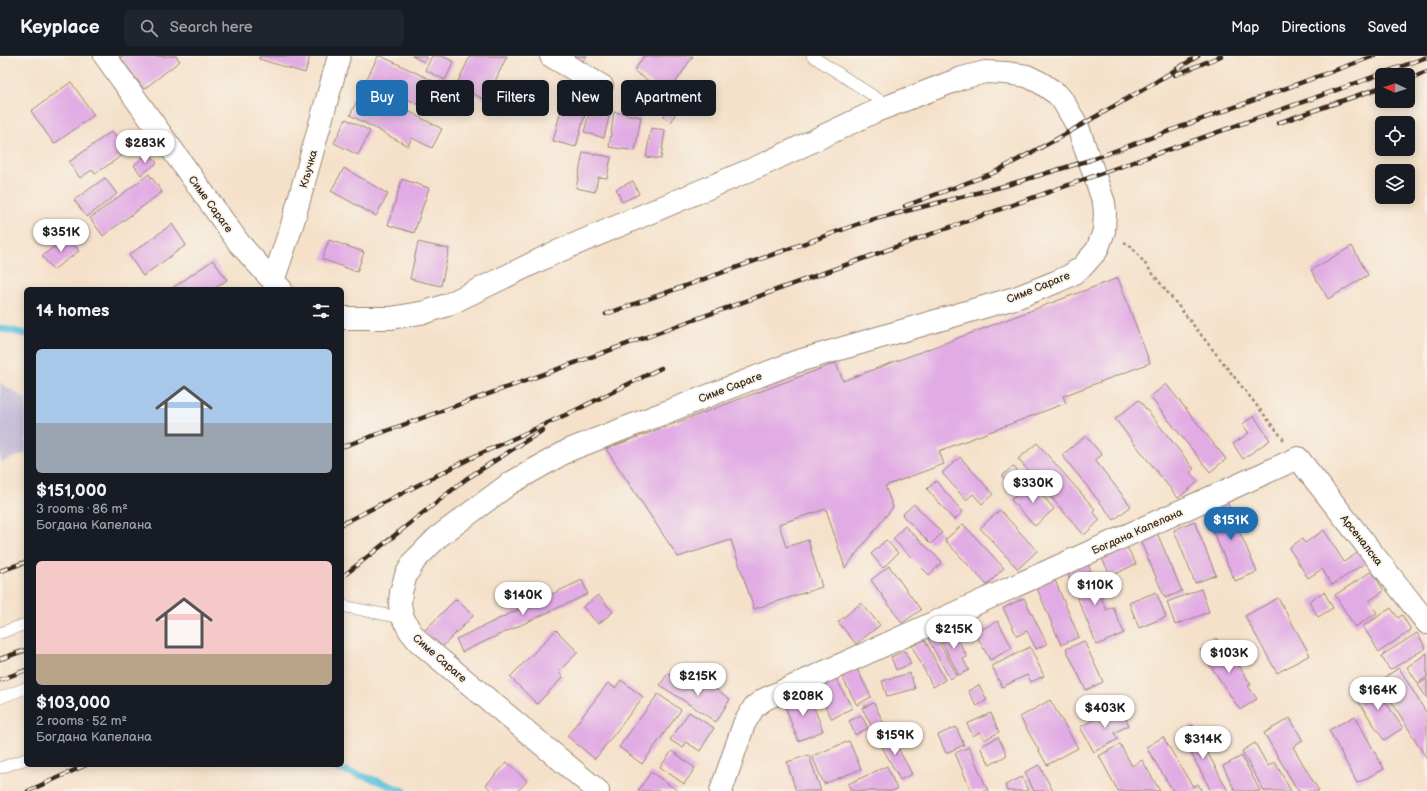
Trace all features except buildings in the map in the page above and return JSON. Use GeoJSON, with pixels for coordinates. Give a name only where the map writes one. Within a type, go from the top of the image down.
{"type":"FeatureCollection","features":[{"type":"Feature","properties":{"kind":"street","name":"Симе Сараге"},"geometry":{"type":"LineString","coordinates":[[105,56],[239,243],[277,285]]}},
{"type":"Feature","properties":{"kind":"street","name":"Кључка"},"geometry":{"type":"LineString","coordinates":[[277,285],[292,224],[339,56]]}},
{"type":"Feature","properties":{"kind":"street"},"geometry":{"type":"LineString","coordinates":[[551,56],[592,80]]}},
{"type":"Feature","properties":{"kind":"street","name":"Симе Сараге"},"geometry":{"type":"LineString","coordinates":[[344,318],[391,318],[426,312],[447,305],[552,254],[762,166],[876,111],[962,78],[985,72],[1006,72],[1021,75],[1041,83],[1057,94],[1071,112],[1078,127],[1104,203],[1105,212],[1104,231],[1097,250],[1089,260],[1071,275],[1018,297],[795,362],[570,450],[509,484],[438,537],[415,560],[406,575],[400,592],[400,605],[403,618],[410,631],[419,642],[598,791]]}},
{"type":"Feature","properties":{"kind":"street","name":"Арсеналска"},"geometry":{"type":"LineString","coordinates":[[1298,458],[1427,623]]}},
{"type":"Feature","properties":{"kind":"street","name":"Богдана Капелана"},"geometry":{"type":"LineString","coordinates":[[721,791],[744,724],[754,707],[765,699],[1298,458]]}},
{"type":"Feature","properties":{"kind":"lane"},"geometry":{"type":"LineString","coordinates":[[812,56],[889,106]]}},
{"type":"Feature","properties":{"kind":"lane"},"geometry":{"type":"LineString","coordinates":[[344,606],[403,618]]}},
{"type":"Feature","properties":{"kind":"lane"},"geometry":{"type":"LineString","coordinates":[[0,633],[24,625]]}},
{"type":"Feature","properties":{"kind":"lane"},"geometry":{"type":"LineString","coordinates":[[0,698],[24,689]]}},
{"type":"Feature","properties":{"kind":"lane"},"geometry":{"type":"LineString","coordinates":[[0,768],[24,760]]}},
{"type":"Feature","properties":{"kind":"path"},"geometry":{"type":"LineString","coordinates":[[1104,231],[1131,246],[1298,458]]}},
{"type":"Feature","properties":{"kind":"shaded area"},"geometry":{"type":"Polygon","coordinates":[[[0,383],[24,398],[24,454],[0,463],[0,383]]]}},
{"type":"Feature","properties":{"kind":"waterway"},"geometry":{"type":"LineString","coordinates":[[0,328],[24,334]]}},
{"type":"Feature","properties":{"kind":"waterway"},"geometry":{"type":"LineString","coordinates":[[333,767],[404,791]]}},
{"type":"Feature","properties":{"kind":"railway"},"geometry":{"type":"LineString","coordinates":[[905,206],[993,173],[1055,140],[1198,56]]}},
{"type":"Feature","properties":{"kind":"railway"},"geometry":{"type":"LineString","coordinates":[[1175,75],[1221,56]]}},
{"type":"Feature","properties":{"kind":"railway"},"geometry":{"type":"LineString","coordinates":[[606,314],[867,221],[1004,186],[1090,160],[1374,56]]}},
{"type":"Feature","properties":{"kind":"railway"},"geometry":{"type":"LineString","coordinates":[[344,446],[1427,57]]}},
{"type":"Feature","properties":{"kind":"railway"},"geometry":{"type":"LineString","coordinates":[[1415,76],[1427,72]]}},
{"type":"Feature","properties":{"kind":"railway"},"geometry":{"type":"LineString","coordinates":[[1278,123],[1375,89]]}},
{"type":"Feature","properties":{"kind":"railway"},"geometry":{"type":"LineString","coordinates":[[344,523],[473,457],[572,412],[661,368]]}},
{"type":"Feature","properties":{"kind":"railway"},"geometry":{"type":"LineString","coordinates":[[344,575],[466,479],[543,430]]}},
{"type":"Feature","properties":{"kind":"railway"},"geometry":{"type":"LineString","coordinates":[[0,571],[24,563]]}},
{"type":"Feature","properties":{"kind":"railway"},"geometry":{"type":"LineString","coordinates":[[0,659],[24,651]]}},
{"type":"Feature","properties":{"kind":"railway"},"geometry":{"type":"LineString","coordinates":[[0,680],[24,671]]}},
{"type":"Feature","properties":{"kind":"railway"},"geometry":{"type":"LineString","coordinates":[[28,791],[82,767]]}}]}
